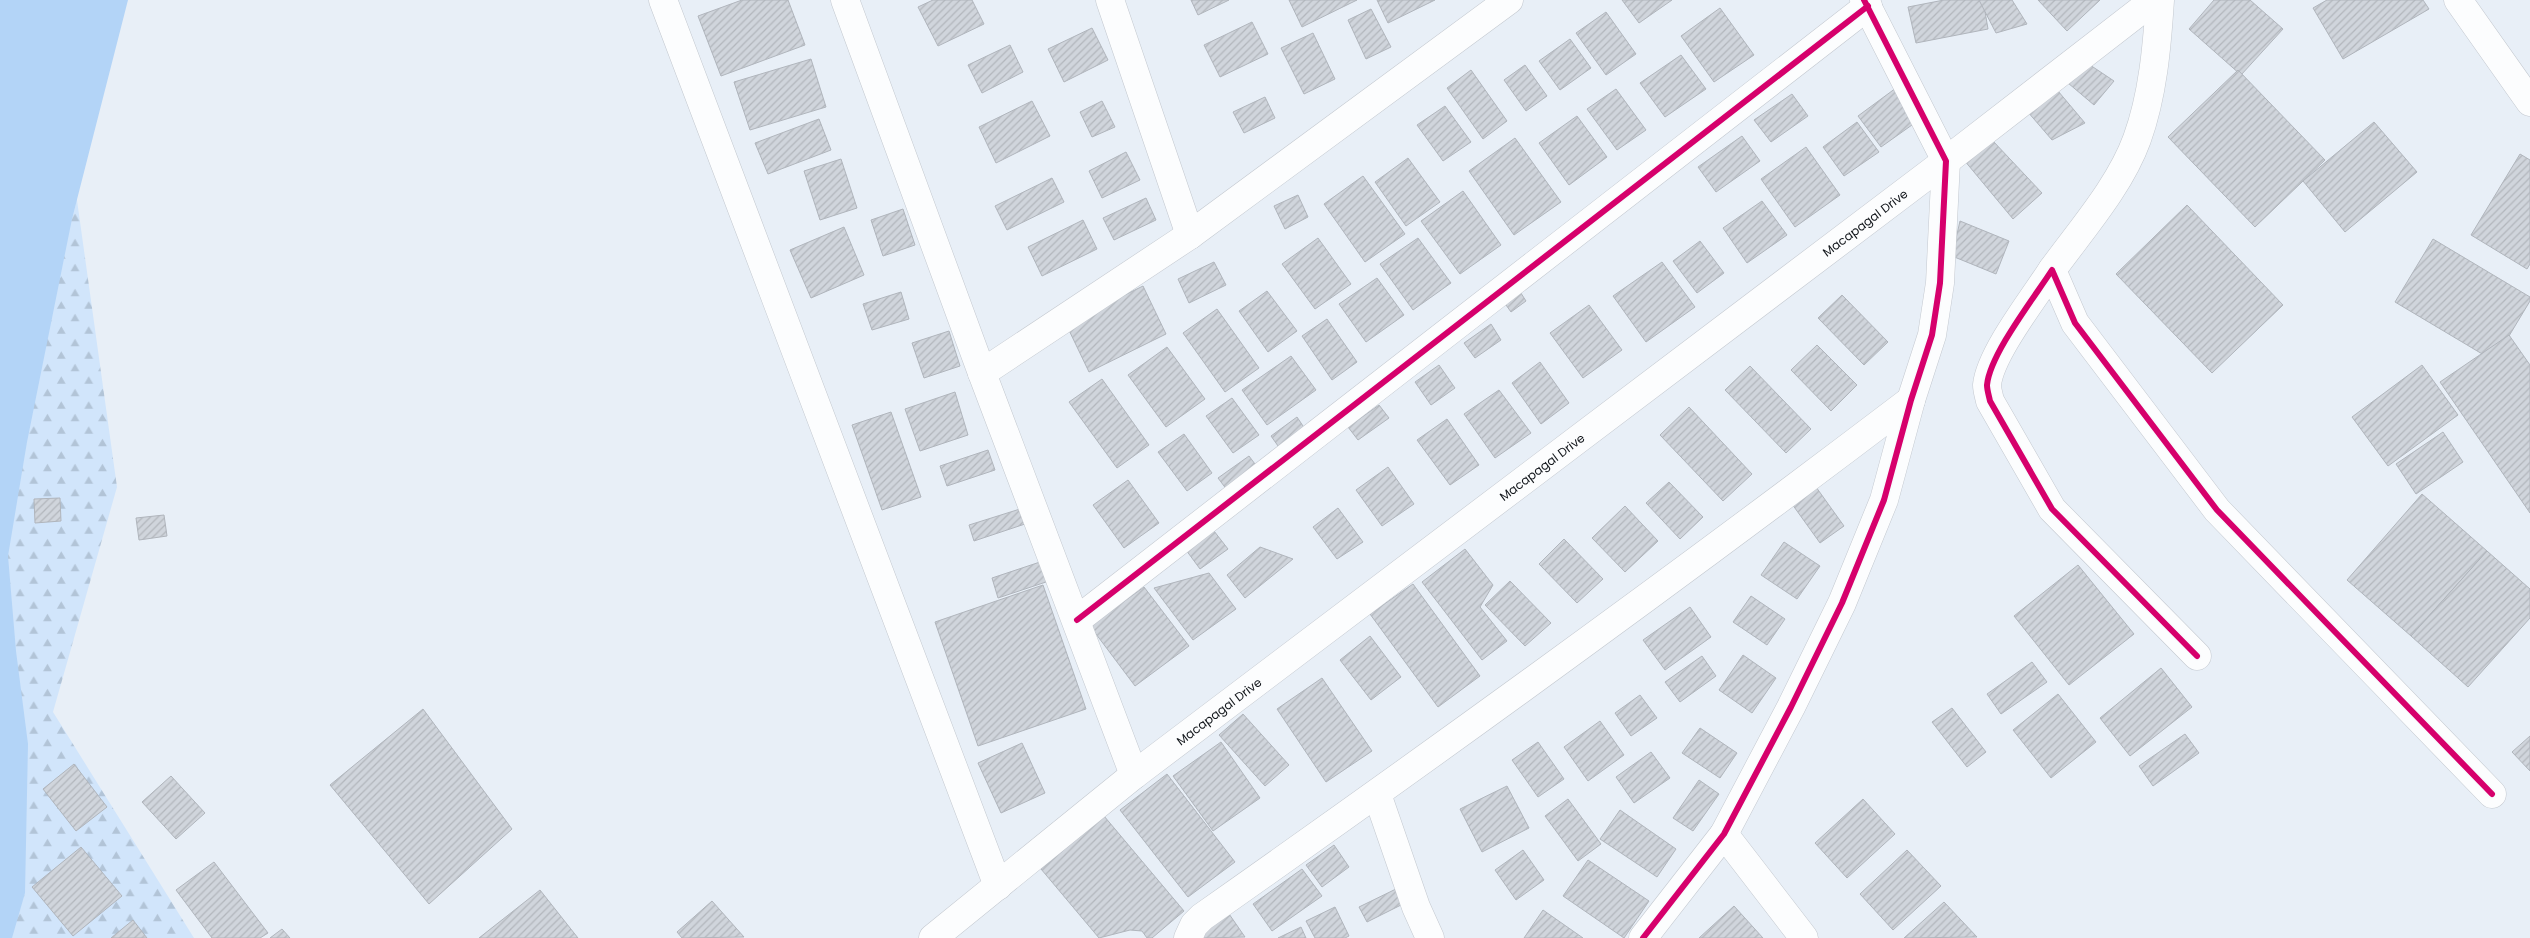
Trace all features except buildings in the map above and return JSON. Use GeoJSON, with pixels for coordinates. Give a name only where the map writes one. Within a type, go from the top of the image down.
{"type":"FeatureCollection","features":[{"type":"Feature","properties":{"kind":"street"},"geometry":{"type":"LineString","coordinates":[[663,0],[998,886]]}},
{"type":"Feature","properties":{"kind":"street"},"geometry":{"type":"LineString","coordinates":[[845,0],[982,373],[1077,620],[1134,775]]}},
{"type":"Feature","properties":{"kind":"street"},"geometry":{"type":"LineString","coordinates":[[1110,0],[1190,235]]}},
{"type":"Feature","properties":{"kind":"street"},"geometry":{"type":"LineString","coordinates":[[982,373],[1190,235],[1509,0]]}},
{"type":"Feature","properties":{"kind":"street","name":"Macapagal Drive"},"geometry":{"type":"LineString","coordinates":[[933,938],[1134,775],[1946,161],[2154,0]]}},
{"type":"Feature","properties":{"kind":"street"},"geometry":{"type":"LineString","coordinates":[[2160,0],[2157,46],[2147,102],[2137,140],[2106,198],[2052,270],[2005,342],[1987,386],[1990,401],[2052,509],[2197,656]]}},
{"type":"Feature","properties":{"kind":"street"},"geometry":{"type":"LineString","coordinates":[[2458,0],[2530,102]]}},
{"type":"Feature","properties":{"kind":"street"},"geometry":{"type":"LineString","coordinates":[[1077,620],[1866,3],[1946,161],[1940,282],[1932,335],[1911,400],[1884,500],[1842,604],[1791,707],[1724,834],[1643,938]]}},
{"type":"Feature","properties":{"kind":"street"},"geometry":{"type":"LineString","coordinates":[[2052,270],[2075,323],[2217,510],[2492,794]]}},
{"type":"Feature","properties":{"kind":"street"},"geometry":{"type":"LineString","coordinates":[[1188,938],[1194,925],[1202,917],[1377,794],[1751,522],[1911,400]]}},
{"type":"Feature","properties":{"kind":"street"},"geometry":{"type":"LineString","coordinates":[[1377,794],[1416,908],[1430,938]]}},
{"type":"Feature","properties":{"kind":"street"},"geometry":{"type":"LineString","coordinates":[[1724,834],[1804,938]]}},
{"type":"Feature","properties":{"kind":"green space"},"geometry":{"type":"Polygon","coordinates":[[[59,71],[117,487],[53,712],[194,938],[0,938],[0,597],[59,71]]]}},
{"type":"Feature","properties":{"kind":"shaded area"},"geometry":{"type":"Polygon","coordinates":[[[0,0],[128,0],[72,219],[27,442],[8,556],[16,651],[28,744],[25,893],[12,938],[0,938],[0,0]]]}},
{"type":"Feature","properties":{"kind":"cycle path"},"geometry":{"type":"LineString","coordinates":[[1643,938],[1724,834],[1791,707],[1842,603],[1884,500],[1911,400],[1932,335],[1940,283],[1946,161],[1864,0]]}},
{"type":"Feature","properties":{"kind":"cycle path"},"geometry":{"type":"LineString","coordinates":[[1077,620],[1868,6]]}},
{"type":"Feature","properties":{"kind":"cycle path"},"geometry":{"type":"LineString","coordinates":[[2197,656],[2052,509],[1990,401],[1987,385],[1996,358],[2014,326],[2052,270],[2075,323],[2217,510],[2492,794]]}}]}
